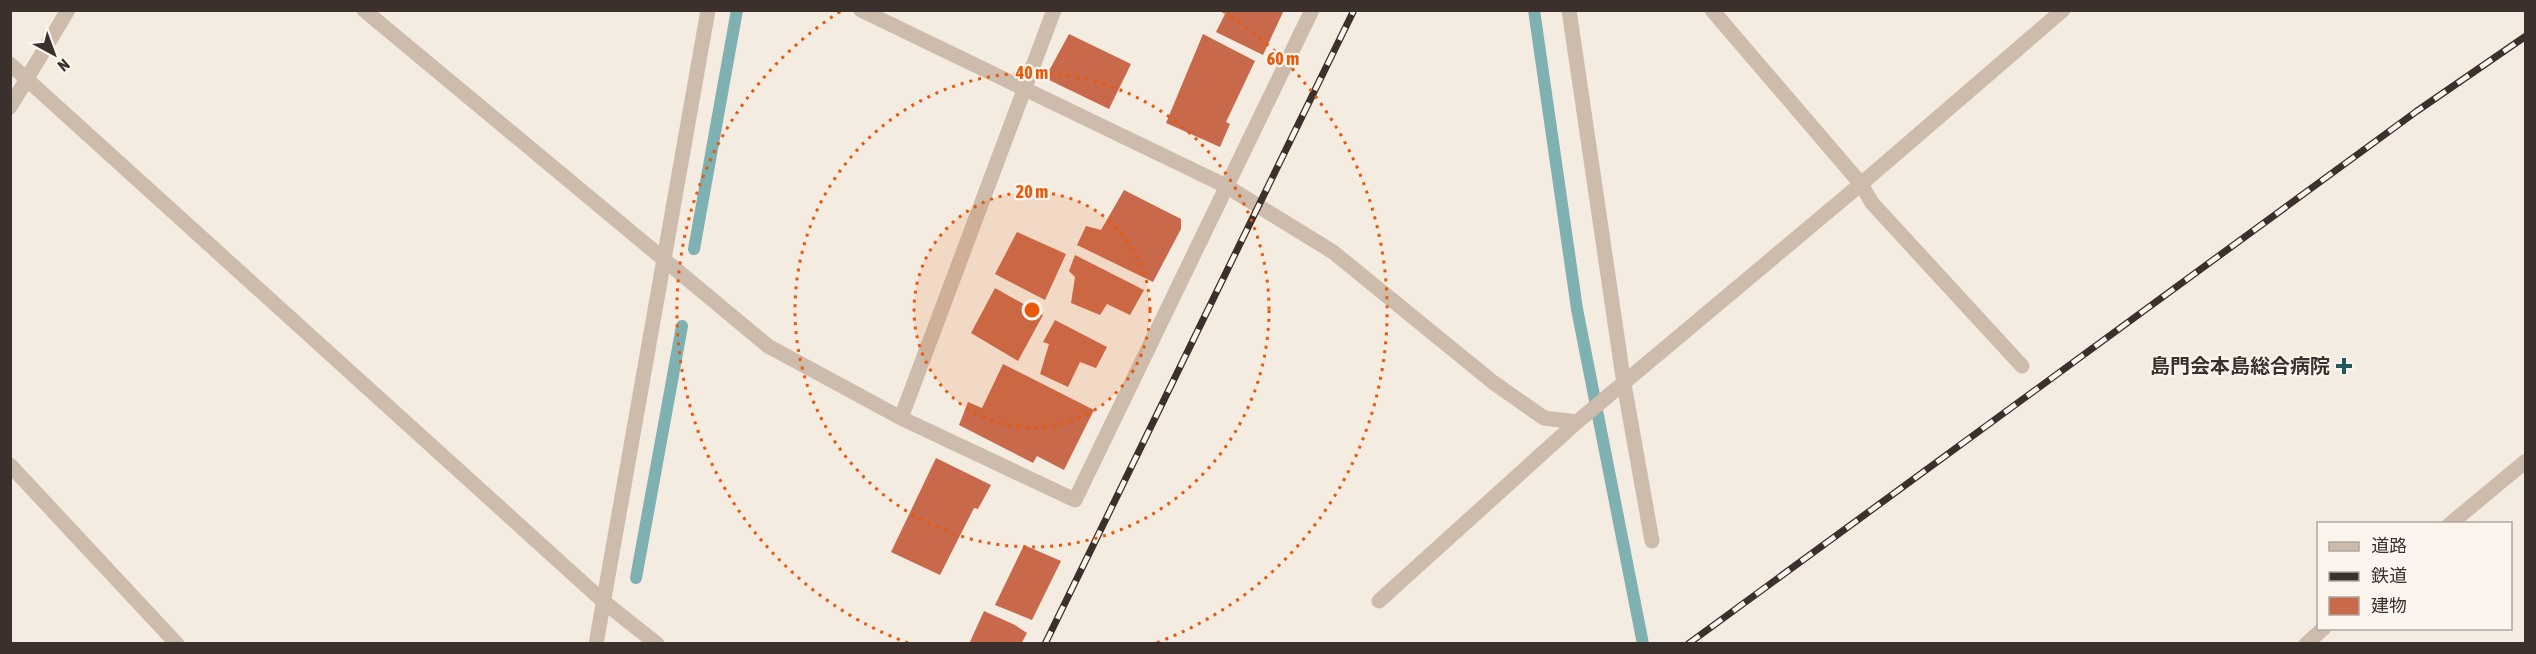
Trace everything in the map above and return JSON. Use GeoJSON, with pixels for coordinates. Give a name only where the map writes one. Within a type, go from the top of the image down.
{"type":"FeatureCollection","features":[{"type":"Feature","properties":{"kind":"street"},"geometry":{"type":"LineString","coordinates":[[10,107],[68,10]]}},
{"type":"Feature","properties":{"kind":"street"},"geometry":{"type":"LineString","coordinates":[[364,10],[768,346],[902,418],[1075,500],[1312,10]]}},
{"type":"Feature","properties":{"kind":"street"},"geometry":{"type":"LineString","coordinates":[[596,644],[708,10]]}},
{"type":"Feature","properties":{"kind":"street"},"geometry":{"type":"LineString","coordinates":[[861,10],[1226,186],[1333,252],[1494,383],[1544,418],[1578,421]]}},
{"type":"Feature","properties":{"kind":"street"},"geometry":{"type":"LineString","coordinates":[[902,418],[1054,10]]}},
{"type":"Feature","properties":{"kind":"street"},"geometry":{"type":"LineString","coordinates":[[1569,10],[1622,386],[1652,541]]}},
{"type":"Feature","properties":{"kind":"street"},"geometry":{"type":"LineString","coordinates":[[1712,10],[1861,184],[1872,203],[2022,366]]}},
{"type":"Feature","properties":{"kind":"street"},"geometry":{"type":"LineString","coordinates":[[1379,601],[1578,421],[1861,184],[2062,10]]}},
{"type":"Feature","properties":{"kind":"street"},"geometry":{"type":"LineString","coordinates":[[10,64],[604,602],[657,644]]}},
{"type":"Feature","properties":{"kind":"street"},"geometry":{"type":"LineString","coordinates":[[2452,522],[2526,461]]}},
{"type":"Feature","properties":{"kind":"street"},"geometry":{"type":"LineString","coordinates":[[10,465],[177,644]]}},
{"type":"Feature","properties":{"kind":"street"},"geometry":{"type":"LineString","coordinates":[[2306,644],[2322,630]]}},
{"type":"Feature","properties":{"kind":"building"},"geometry":{"type":"Polygon","coordinates":[[[1227,10],[1284,10],[1263,55],[1216,32],[1227,10]]]}},
{"type":"Feature","properties":{"kind":"building"},"geometry":{"type":"Polygon","coordinates":[[[1069,34],[1131,64],[1109,109],[1045,78],[1069,34]]]}},
{"type":"Feature","properties":{"kind":"building"},"geometry":{"type":"Polygon","coordinates":[[[1203,34],[1255,61],[1226,122],[1230,124],[1220,147],[1166,123],[1203,34]]]}},
{"type":"Feature","properties":{"kind":"building"},"geometry":{"type":"Polygon","coordinates":[[[1124,190],[1181,219],[1181,229],[1153,282],[1077,245],[1086,226],[1101,230],[1124,190]]]}},
{"type":"Feature","properties":{"kind":"building"},"geometry":{"type":"Polygon","coordinates":[[[1017,232],[1066,254],[1045,300],[995,274],[1017,232]]]}},
{"type":"Feature","properties":{"kind":"building"},"geometry":{"type":"Polygon","coordinates":[[[1075,255],[1144,290],[1130,315],[1107,304],[1100,315],[1071,303],[1075,277],[1069,271],[1075,255]]]}},
{"type":"Feature","properties":{"kind":"building"},"geometry":{"type":"Polygon","coordinates":[[[995,288],[1043,315],[1018,361],[971,333],[995,288]]]}},
{"type":"Feature","properties":{"kind":"building"},"geometry":{"type":"Polygon","coordinates":[[[1055,320],[1107,347],[1096,368],[1080,362],[1068,387],[1040,374],[1049,344],[1043,342],[1055,320]]]}},
{"type":"Feature","properties":{"kind":"building"},"geometry":{"type":"Polygon","coordinates":[[[1003,364],[1094,410],[1064,470],[1037,456],[1033,463],[959,425],[968,402],[982,408],[1003,364]]]}},
{"type":"Feature","properties":{"kind":"building"},"geometry":{"type":"Polygon","coordinates":[[[936,458],[991,485],[978,509],[974,508],[940,575],[891,552],[936,458]]]}},
{"type":"Feature","properties":{"kind":"building"},"geometry":{"type":"Polygon","coordinates":[[[1024,545],[1061,561],[1032,620],[995,605],[1024,545]]]}},
{"type":"Feature","properties":{"kind":"building"},"geometry":{"type":"Polygon","coordinates":[[[984,611],[1027,633],[1021,644],[969,644],[984,611]]]}},
{"type":"Feature","properties":{"kind":"waterway"},"geometry":{"type":"LineString","coordinates":[[694,249],[737,10]]}},
{"type":"Feature","properties":{"kind":"waterway"},"geometry":{"type":"LineString","coordinates":[[1534,10],[1577,309],[1643,644]]}},
{"type":"Feature","properties":{"kind":"waterway"},"geometry":{"type":"LineString","coordinates":[[636,578],[682,326]]}},
{"type":"Feature","properties":{"kind":"railway"},"geometry":{"type":"LineString","coordinates":[[1045,644],[1354,10]]}},
{"type":"Feature","properties":{"kind":"railway"},"geometry":{"type":"LineString","coordinates":[[1688,644],[2417,111],[2526,36]]}},
{"type":"Feature","properties":{"kind":"place","name":"島門会本島総合病院"},"geometry":{"type":"Point","coordinates":[2344,366]}}]}
